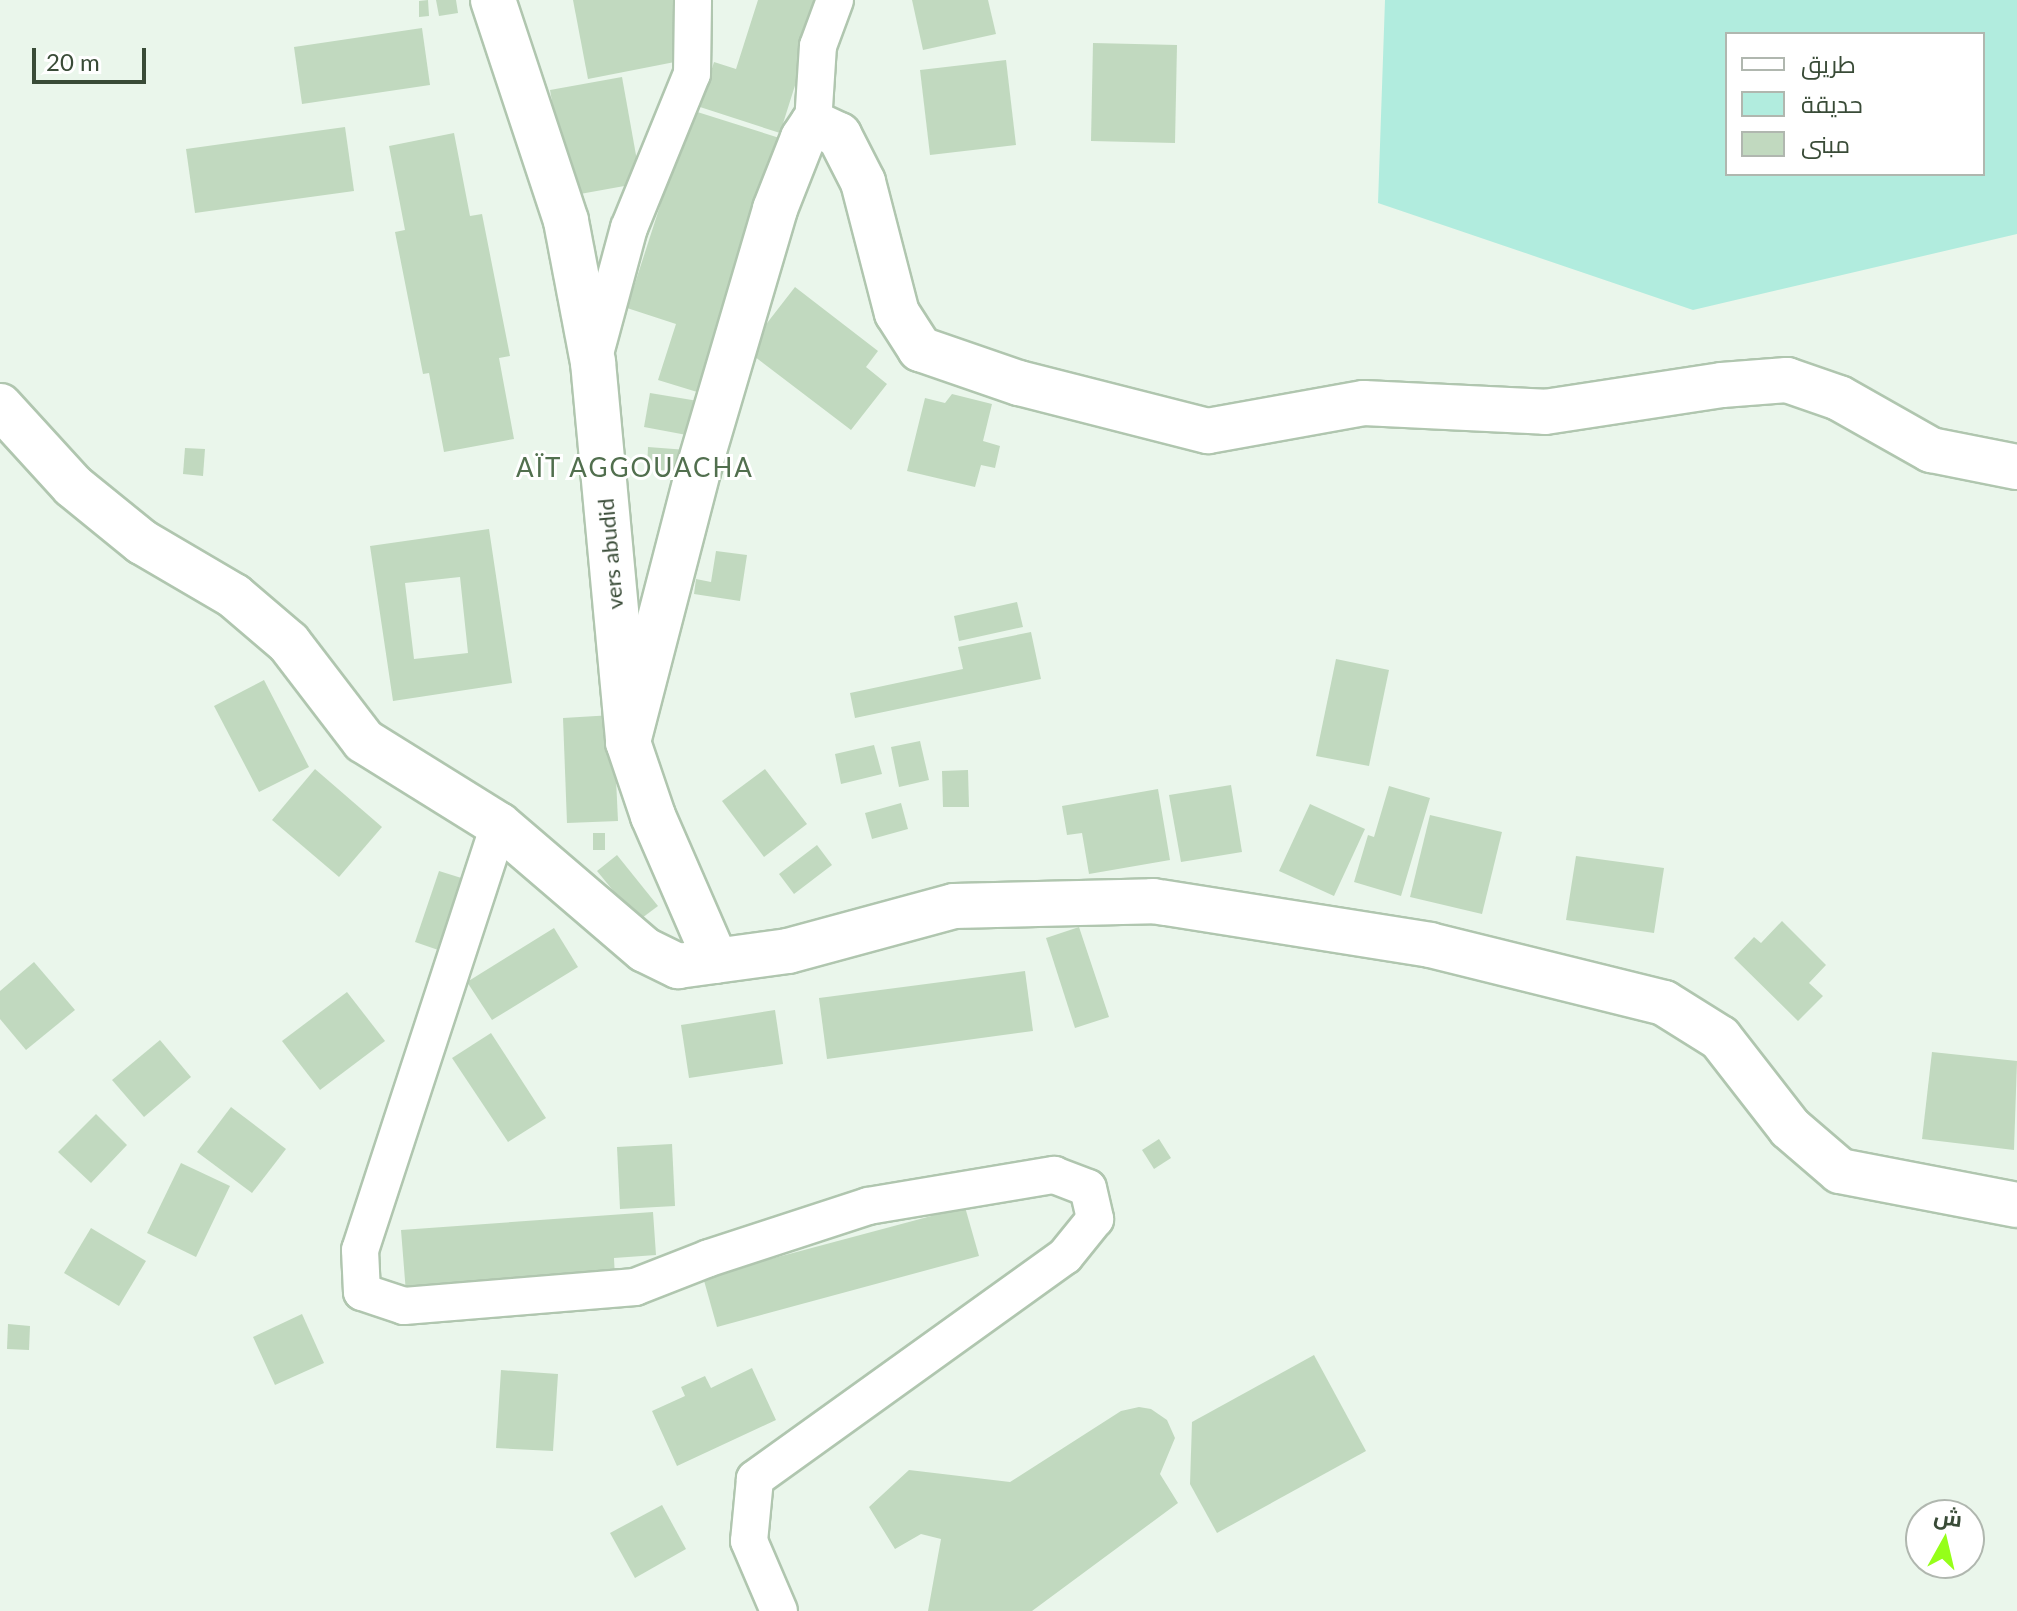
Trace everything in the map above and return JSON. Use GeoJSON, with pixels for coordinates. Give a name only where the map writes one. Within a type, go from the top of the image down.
{"type":"FeatureCollection","features":[{"type":"Feature","properties":{"kind":"street","name":"vers abudid"},"geometry":{"type":"LineString","coordinates":[[493,0],[566,221],[593,362],[628,742],[653,816],[716,961]]}},
{"type":"Feature","properties":{"kind":"street"},"geometry":{"type":"LineString","coordinates":[[593,362],[629,228],[692,74],[693,0]]}},
{"type":"Feature","properties":{"kind":"street"},"geometry":{"type":"LineString","coordinates":[[628,742],[698,471],[775,209],[803,138],[813,123],[818,46],[835,0]]}},
{"type":"Feature","properties":{"kind":"street"},"geometry":{"type":"LineString","coordinates":[[813,123],[839,135],[863,182],[897,313],[920,349],[1019,383],[1208,431],[1364,403],[1545,412],[1722,385],[1787,380],[1839,398],[1931,450],[2017,467]]}},
{"type":"Feature","properties":{"kind":"street"},"geometry":{"type":"LineString","coordinates":[[0,406],[73,486],[142,542],[234,596],[289,643],[364,741],[499,825],[645,950],[678,966],[788,951],[954,906],[1153,901],[1430,945],[1664,1003],[1720,1038],[1790,1128],[1840,1171],[2017,1205]]}},
{"type":"Feature","properties":{"kind":"street"},"geometry":{"type":"LineString","coordinates":[[499,825],[360,1250],[362,1292],[404,1306],[635,1287],[709,1258],[868,1206],[1054,1175],[1088,1188],[1095,1219],[1065,1256],[755,1479],[749,1541],[779,1611]]}},
{"type":"Feature","properties":{"kind":"green space"},"geometry":{"type":"Polygon","coordinates":[[[1385,0],[2017,0],[2017,234],[1693,310],[1378,203],[1385,0]]]}},
{"type":"Feature","properties":{"kind":"building"},"geometry":{"type":"Polygon","coordinates":[[[428,0],[429,16],[419,17],[419,1],[428,0]]]}},
{"type":"Feature","properties":{"kind":"building"},"geometry":{"type":"Polygon","coordinates":[[[436,0],[456,0],[458,13],[439,16],[436,0]]]}},
{"type":"Feature","properties":{"kind":"building"},"geometry":{"type":"Polygon","coordinates":[[[573,0],[678,0],[690,59],[588,79],[573,0]]]}},
{"type":"Feature","properties":{"kind":"building"},"geometry":{"type":"Polygon","coordinates":[[[758,0],[822,0],[780,133],[700,107],[714,62],[736,69],[758,0]]]}},
{"type":"Feature","properties":{"kind":"building"},"geometry":{"type":"Polygon","coordinates":[[[912,0],[988,0],[996,34],[923,50],[912,0]]]}},
{"type":"Feature","properties":{"kind":"building"},"geometry":{"type":"Polygon","coordinates":[[[422,28],[430,85],[302,104],[294,47],[422,28]]]}},
{"type":"Feature","properties":{"kind":"building"},"geometry":{"type":"Polygon","coordinates":[[[1093,43],[1177,45],[1175,143],[1091,141],[1093,43]]]}},
{"type":"Feature","properties":{"kind":"building"},"geometry":{"type":"Polygon","coordinates":[[[1006,60],[1016,145],[930,155],[920,70],[1006,60]]]}},
{"type":"Feature","properties":{"kind":"building"},"geometry":{"type":"Polygon","coordinates":[[[622,77],[641,183],[569,196],[550,90],[622,77]]]}},
{"type":"Feature","properties":{"kind":"building"},"geometry":{"type":"Polygon","coordinates":[[[691,110],[789,141],[707,395],[658,380],[676,324],[627,308],[691,110]]]}},
{"type":"Feature","properties":{"kind":"building"},"geometry":{"type":"Polygon","coordinates":[[[345,127],[354,191],[195,213],[186,149],[345,127]]]}},
{"type":"Feature","properties":{"kind":"building"},"geometry":{"type":"Polygon","coordinates":[[[454,133],[470,216],[482,214],[510,356],[499,358],[514,439],[444,452],[429,373],[423,374],[395,232],[405,230],[389,146],[454,133]]]}},
{"type":"Feature","properties":{"kind":"building"},"geometry":{"type":"Polygon","coordinates":[[[795,287],[878,351],[866,367],[887,384],[851,430],[746,350],[795,287]]]}},
{"type":"Feature","properties":{"kind":"building"},"geometry":{"type":"Polygon","coordinates":[[[650,393],[698,401],[692,436],[644,427],[650,393]]]}},
{"type":"Feature","properties":{"kind":"building"},"geometry":{"type":"Polygon","coordinates":[[[952,394],[992,404],[983,441],[1000,446],[995,468],[981,465],[975,487],[907,471],[925,398],[945,403],[952,394]]]}},
{"type":"Feature","properties":{"kind":"building"},"geometry":{"type":"Polygon","coordinates":[[[648,447],[687,450],[686,472],[647,469],[648,447]]]}},
{"type":"Feature","properties":{"kind":"building"},"geometry":{"type":"Polygon","coordinates":[[[185,448],[205,449],[203,476],[183,474],[185,448]]]}},
{"type":"Feature","properties":{"kind":"building"},"geometry":{"type":"Polygon","coordinates":[[[489,529],[512,683],[393,701],[370,546],[489,529]],[[460,577],[405,583],[414,659],[468,653],[460,577]]]}},
{"type":"Feature","properties":{"kind":"building"},"geometry":{"type":"Polygon","coordinates":[[[716,551],[747,555],[740,601],[694,594],[696,579],[711,582],[716,551]]]}},
{"type":"Feature","properties":{"kind":"building"},"geometry":{"type":"Polygon","coordinates":[[[1017,602],[1023,627],[959,641],[954,616],[1017,602]]]}},
{"type":"Feature","properties":{"kind":"building"},"geometry":{"type":"Polygon","coordinates":[[[1031,632],[1041,679],[855,718],[850,693],[963,669],[958,647],[1031,632]]]}},
{"type":"Feature","properties":{"kind":"building"},"geometry":{"type":"Polygon","coordinates":[[[1336,659],[1389,670],[1369,766],[1316,756],[1336,659]]]}},
{"type":"Feature","properties":{"kind":"building"},"geometry":{"type":"Polygon","coordinates":[[[264,680],[309,767],[259,792],[214,706],[264,680]]]}},
{"type":"Feature","properties":{"kind":"building"},"geometry":{"type":"Polygon","coordinates":[[[613,715],[618,821],[567,823],[563,718],[613,715]]]}},
{"type":"Feature","properties":{"kind":"building"},"geometry":{"type":"Polygon","coordinates":[[[920,741],[929,780],[899,787],[891,747],[920,741]]]}},
{"type":"Feature","properties":{"kind":"building"},"geometry":{"type":"Polygon","coordinates":[[[874,745],[882,774],[841,784],[835,754],[874,745]]]}},
{"type":"Feature","properties":{"kind":"building"},"geometry":{"type":"Polygon","coordinates":[[[315,769],[382,827],[339,877],[272,820],[315,769]]]}},
{"type":"Feature","properties":{"kind":"building"},"geometry":{"type":"Polygon","coordinates":[[[765,769],[807,824],[764,857],[722,801],[765,769]]]}},
{"type":"Feature","properties":{"kind":"building"},"geometry":{"type":"Polygon","coordinates":[[[968,770],[969,807],[943,807],[942,771],[968,770]]]}},
{"type":"Feature","properties":{"kind":"building"},"geometry":{"type":"Polygon","coordinates":[[[1231,785],[1242,852],[1181,862],[1169,795],[1231,785]]]}},
{"type":"Feature","properties":{"kind":"building"},"geometry":{"type":"Polygon","coordinates":[[[1389,786],[1430,798],[1401,896],[1354,882],[1368,835],[1374,837],[1389,786]]]}},
{"type":"Feature","properties":{"kind":"building"},"geometry":{"type":"Polygon","coordinates":[[[1158,789],[1170,860],[1089,874],[1082,833],[1067,835],[1062,806],[1158,789]]]}},
{"type":"Feature","properties":{"kind":"building"},"geometry":{"type":"Polygon","coordinates":[[[901,803],[908,829],[872,839],[865,813],[901,803]]]}},
{"type":"Feature","properties":{"kind":"building"},"geometry":{"type":"Polygon","coordinates":[[[1310,804],[1365,829],[1334,896],[1279,871],[1310,804]]]}},
{"type":"Feature","properties":{"kind":"building"},"geometry":{"type":"Polygon","coordinates":[[[1430,815],[1502,832],[1482,914],[1410,897],[1430,815]]]}},
{"type":"Feature","properties":{"kind":"building"},"geometry":{"type":"Polygon","coordinates":[[[593,833],[605,833],[605,850],[593,850],[593,833]]]}},
{"type":"Feature","properties":{"kind":"building"},"geometry":{"type":"Polygon","coordinates":[[[817,845],[832,865],[794,894],[779,874],[817,845]]]}},
{"type":"Feature","properties":{"kind":"building"},"geometry":{"type":"Polygon","coordinates":[[[617,855],[658,906],[638,921],[597,871],[617,855]]]}},
{"type":"Feature","properties":{"kind":"building"},"geometry":{"type":"Polygon","coordinates":[[[1576,856],[1664,868],[1654,933],[1566,920],[1576,856]]]}},
{"type":"Feature","properties":{"kind":"building"},"geometry":{"type":"Polygon","coordinates":[[[439,871],[471,881],[447,953],[415,942],[439,871]]]}},
{"type":"Feature","properties":{"kind":"building"},"geometry":{"type":"Polygon","coordinates":[[[1782,921],[1826,965],[1809,983],[1823,996],[1798,1021],[1734,958],[1754,937],[1761,943],[1782,921]]]}},
{"type":"Feature","properties":{"kind":"building"},"geometry":{"type":"Polygon","coordinates":[[[1079,927],[1109,1017],[1075,1028],[1046,938],[1079,927]]]}},
{"type":"Feature","properties":{"kind":"building"},"geometry":{"type":"Polygon","coordinates":[[[554,928],[578,967],[492,1020],[467,982],[554,928]]]}},
{"type":"Feature","properties":{"kind":"building"},"geometry":{"type":"Polygon","coordinates":[[[34,962],[75,1010],[26,1050],[0,1019],[0,991],[34,962]]]}},
{"type":"Feature","properties":{"kind":"building"},"geometry":{"type":"Polygon","coordinates":[[[1025,971],[1033,1031],[827,1059],[819,998],[1025,971]]]}},
{"type":"Feature","properties":{"kind":"building"},"geometry":{"type":"Polygon","coordinates":[[[347,992],[385,1041],[320,1090],[282,1041],[347,992]]]}},
{"type":"Feature","properties":{"kind":"building"},"geometry":{"type":"Polygon","coordinates":[[[775,1010],[783,1064],[689,1078],[681,1025],[775,1010]]]}},
{"type":"Feature","properties":{"kind":"building"},"geometry":{"type":"Polygon","coordinates":[[[491,1033],[546,1118],[508,1142],[452,1058],[491,1033]]]}},
{"type":"Feature","properties":{"kind":"building"},"geometry":{"type":"Polygon","coordinates":[[[160,1040],[191,1077],[144,1117],[112,1080],[160,1040]]]}},
{"type":"Feature","properties":{"kind":"building"},"geometry":{"type":"Polygon","coordinates":[[[1932,1052],[2017,1061],[2014,1150],[1922,1139],[1932,1052]]]}},
{"type":"Feature","properties":{"kind":"building"},"geometry":{"type":"Polygon","coordinates":[[[231,1107],[286,1149],[252,1193],[197,1152],[231,1107]]]}},
{"type":"Feature","properties":{"kind":"building"},"geometry":{"type":"Polygon","coordinates":[[[96,1114],[127,1145],[91,1183],[58,1152],[96,1114]]]}},
{"type":"Feature","properties":{"kind":"building"},"geometry":{"type":"Polygon","coordinates":[[[1159,1139],[1171,1158],[1154,1169],[1142,1150],[1159,1139]]]}},
{"type":"Feature","properties":{"kind":"building"},"geometry":{"type":"Polygon","coordinates":[[[672,1144],[675,1206],[620,1209],[617,1147],[672,1144]]]}},
{"type":"Feature","properties":{"kind":"building"},"geometry":{"type":"Polygon","coordinates":[[[181,1163],[230,1186],[196,1257],[147,1233],[181,1163]]]}},
{"type":"Feature","properties":{"kind":"building"},"geometry":{"type":"Polygon","coordinates":[[[965,1207],[979,1256],[717,1327],[703,1277],[965,1207]]]}},
{"type":"Feature","properties":{"kind":"building"},"geometry":{"type":"Polygon","coordinates":[[[653,1212],[656,1255],[614,1258],[615,1278],[406,1293],[401,1230],[653,1212]]]}},
{"type":"Feature","properties":{"kind":"building"},"geometry":{"type":"Polygon","coordinates":[[[91,1228],[146,1261],[119,1306],[64,1273],[91,1228]]]}},
{"type":"Feature","properties":{"kind":"building"},"geometry":{"type":"Polygon","coordinates":[[[302,1314],[324,1363],[275,1385],[253,1337],[302,1314]]]}},
{"type":"Feature","properties":{"kind":"building"},"geometry":{"type":"Polygon","coordinates":[[[8,1324],[30,1326],[29,1350],[7,1349],[8,1324]]]}},
{"type":"Feature","properties":{"kind":"building"},"geometry":{"type":"Polygon","coordinates":[[[1314,1355],[1366,1451],[1217,1533],[1190,1484],[1192,1422],[1314,1355]]]}},
{"type":"Feature","properties":{"kind":"building"},"geometry":{"type":"Polygon","coordinates":[[[752,1368],[776,1420],[677,1466],[652,1411],[685,1396],[681,1387],[705,1376],[711,1388],[752,1368]]]}},
{"type":"Feature","properties":{"kind":"building"},"geometry":{"type":"Polygon","coordinates":[[[501,1370],[558,1374],[553,1451],[496,1448],[501,1370]]]}},
{"type":"Feature","properties":{"kind":"building"},"geometry":{"type":"Polygon","coordinates":[[[1139,1407],[1151,1409],[1167,1420],[1175,1438],[1160,1474],[1178,1503],[1032,1611],[928,1611],[941,1539],[921,1534],[895,1549],[869,1507],[909,1470],[1010,1482],[1121,1411],[1139,1407]]]}},
{"type":"Feature","properties":{"kind":"building"},"geometry":{"type":"Polygon","coordinates":[[[662,1505],[686,1549],[635,1578],[610,1533],[662,1505]]]}},
{"type":"Feature","properties":{"kind":"district","name":"AÏT AGGOUACHA"},"geometry":{"type":"Point","coordinates":[635,468]}}]}
